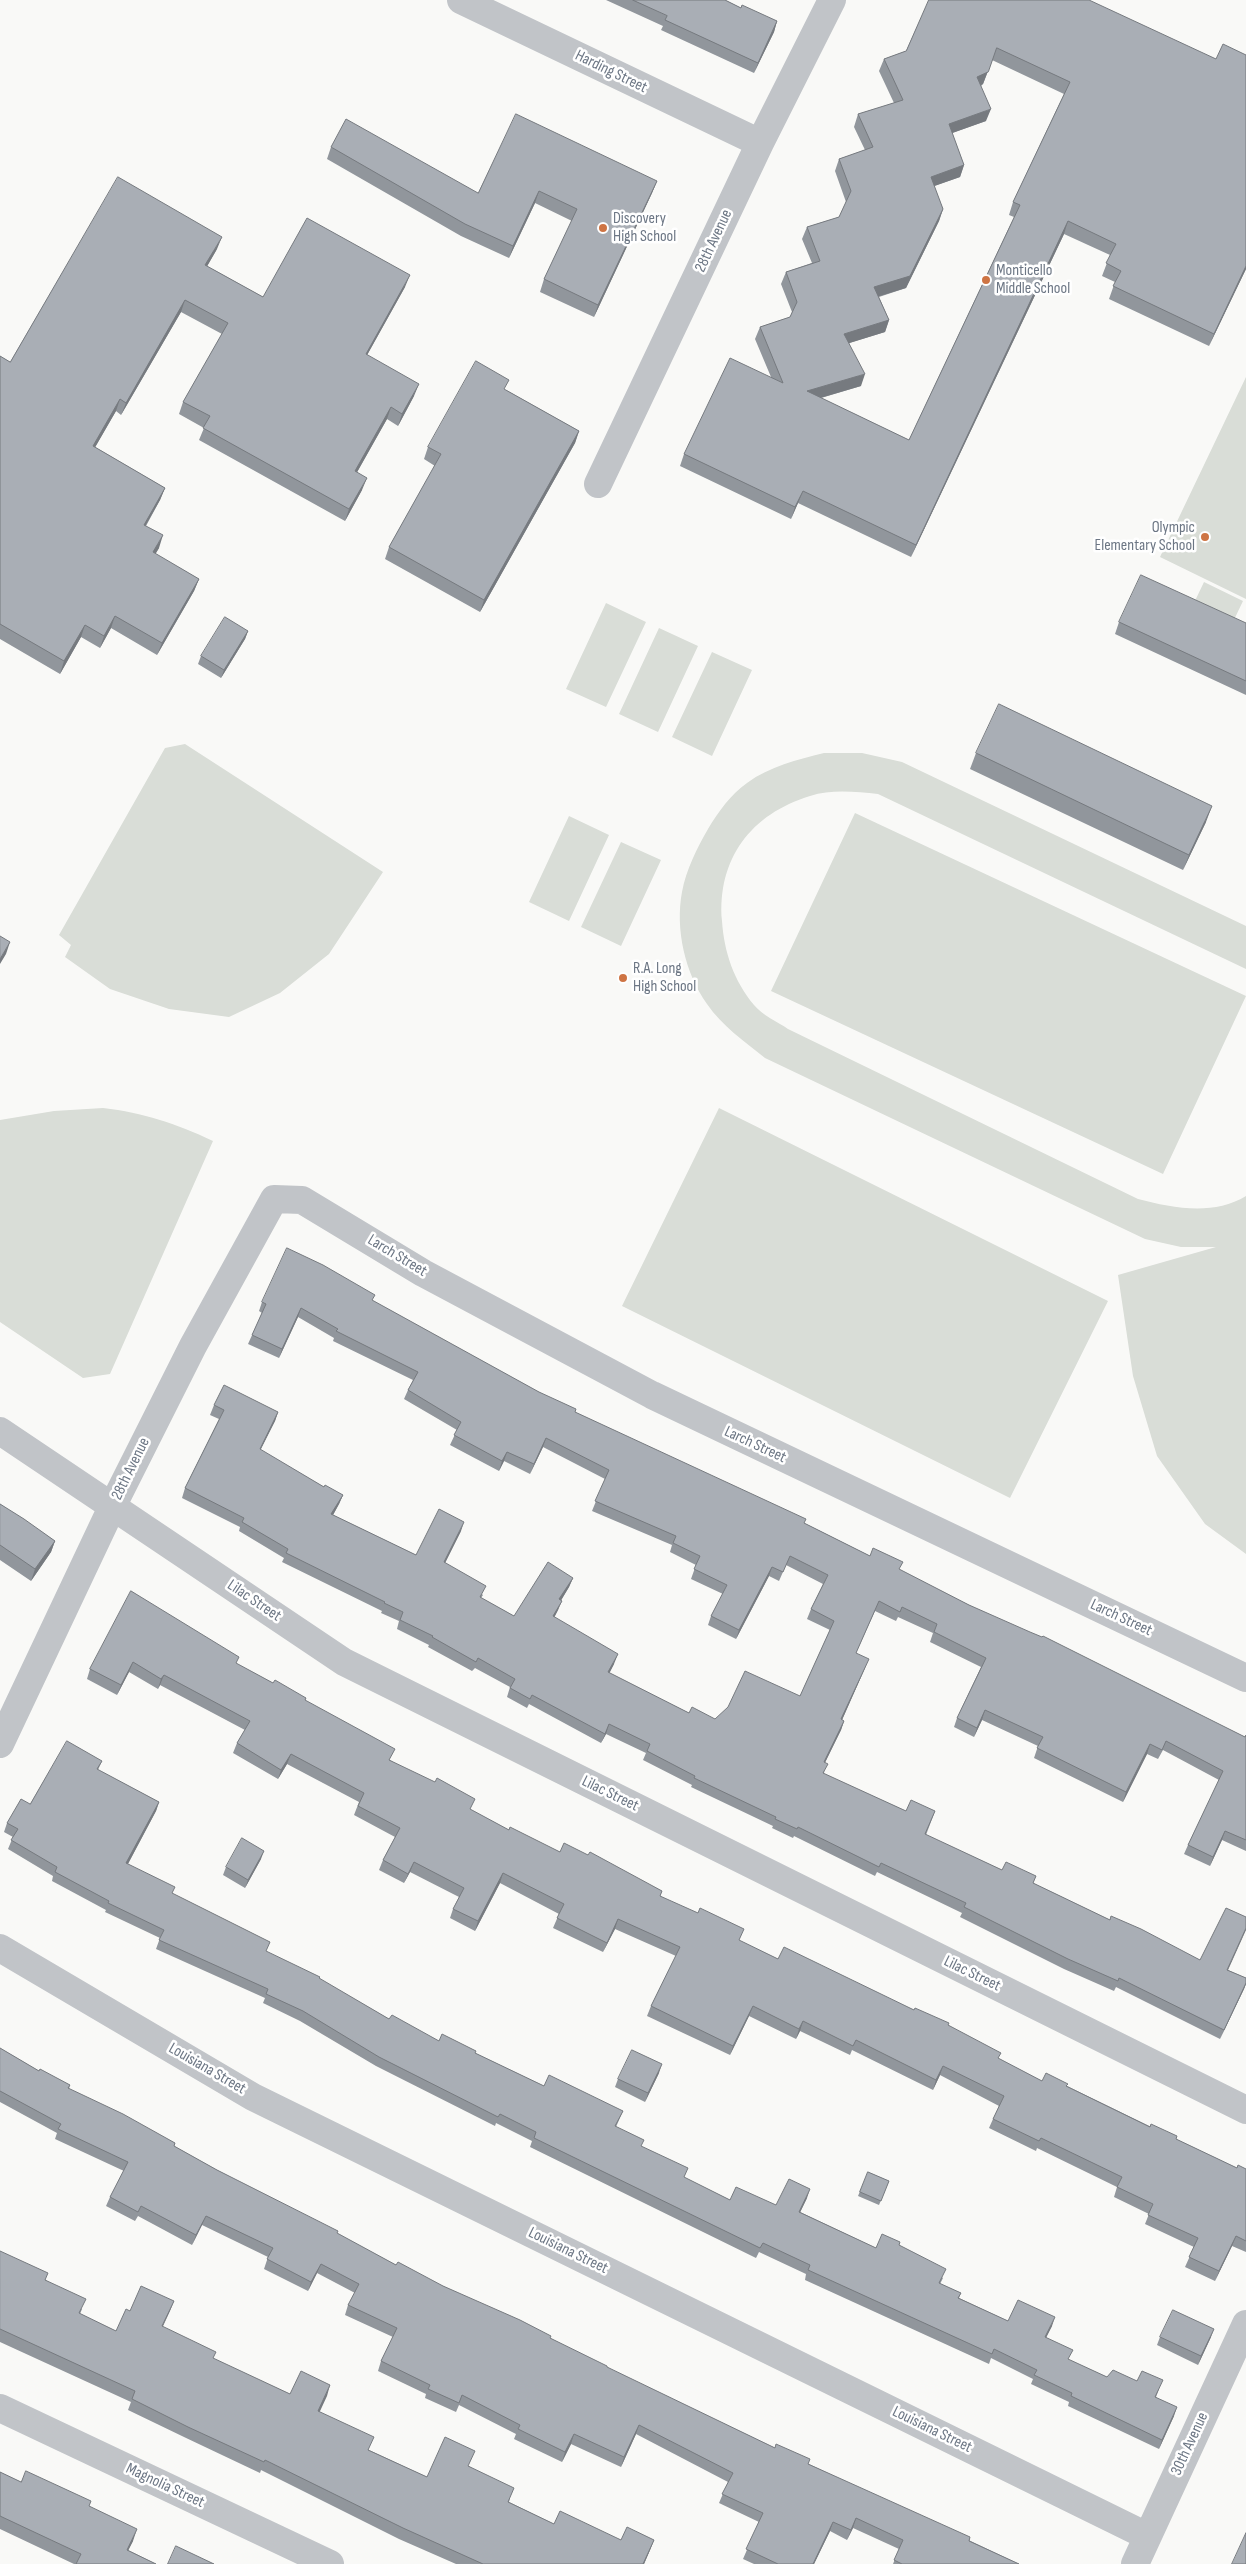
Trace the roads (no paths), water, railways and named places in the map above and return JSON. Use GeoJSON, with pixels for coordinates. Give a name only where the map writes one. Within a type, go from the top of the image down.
{"type":"FeatureCollection","features":[{"type":"Feature","properties":{"kind":"street","name":"Harding Street"},"geometry":{"type":"LineString","coordinates":[[461,0],[760,143]]}},
{"type":"Feature","properties":{"kind":"street","name":"28th Avenue"},"geometry":{"type":"LineString","coordinates":[[598,484],[760,143],[832,0]]}},
{"type":"Feature","properties":{"kind":"street","name":"28th Avenue"},"geometry":{"type":"LineString","coordinates":[[0,1744],[113,1505],[192,1346],[274,1198]]}},
{"type":"Feature","properties":{"kind":"street","name":"Larch Street"},"geometry":{"type":"LineString","coordinates":[[274,1198],[302,1200],[423,1272],[652,1395],[1246,1678]]}},
{"type":"Feature","properties":{"kind":"street","name":"Lilac Street"},"geometry":{"type":"LineString","coordinates":[[0,1431],[113,1505],[344,1662],[1246,2110]]}},
{"type":"Feature","properties":{"kind":"street","name":"Louisiana Street"},"geometry":{"type":"LineString","coordinates":[[0,1948],[253,2097],[1147,2536]]}},
{"type":"Feature","properties":{"kind":"street","name":"30th Avenue"},"geometry":{"type":"LineString","coordinates":[[1135,2564],[1246,2324]]}},
{"type":"Feature","properties":{"kind":"street","name":"Magnolia Street"},"geometry":{"type":"LineString","coordinates":[[0,2408],[330,2564]]}},
{"type":"Feature","properties":{"kind":"place","name":"Discovery High School"},"geometry":{"type":"Point","coordinates":[603,228]}},
{"type":"Feature","properties":{"kind":"place","name":"Monticello Middle School"},"geometry":{"type":"Point","coordinates":[986,280]}},
{"type":"Feature","properties":{"kind":"place","name":"Olympic Elementary School"},"geometry":{"type":"Point","coordinates":[1205,537]}},
{"type":"Feature","properties":{"kind":"place","name":"R.A. Long High School"},"geometry":{"type":"Point","coordinates":[623,978]}}]}
